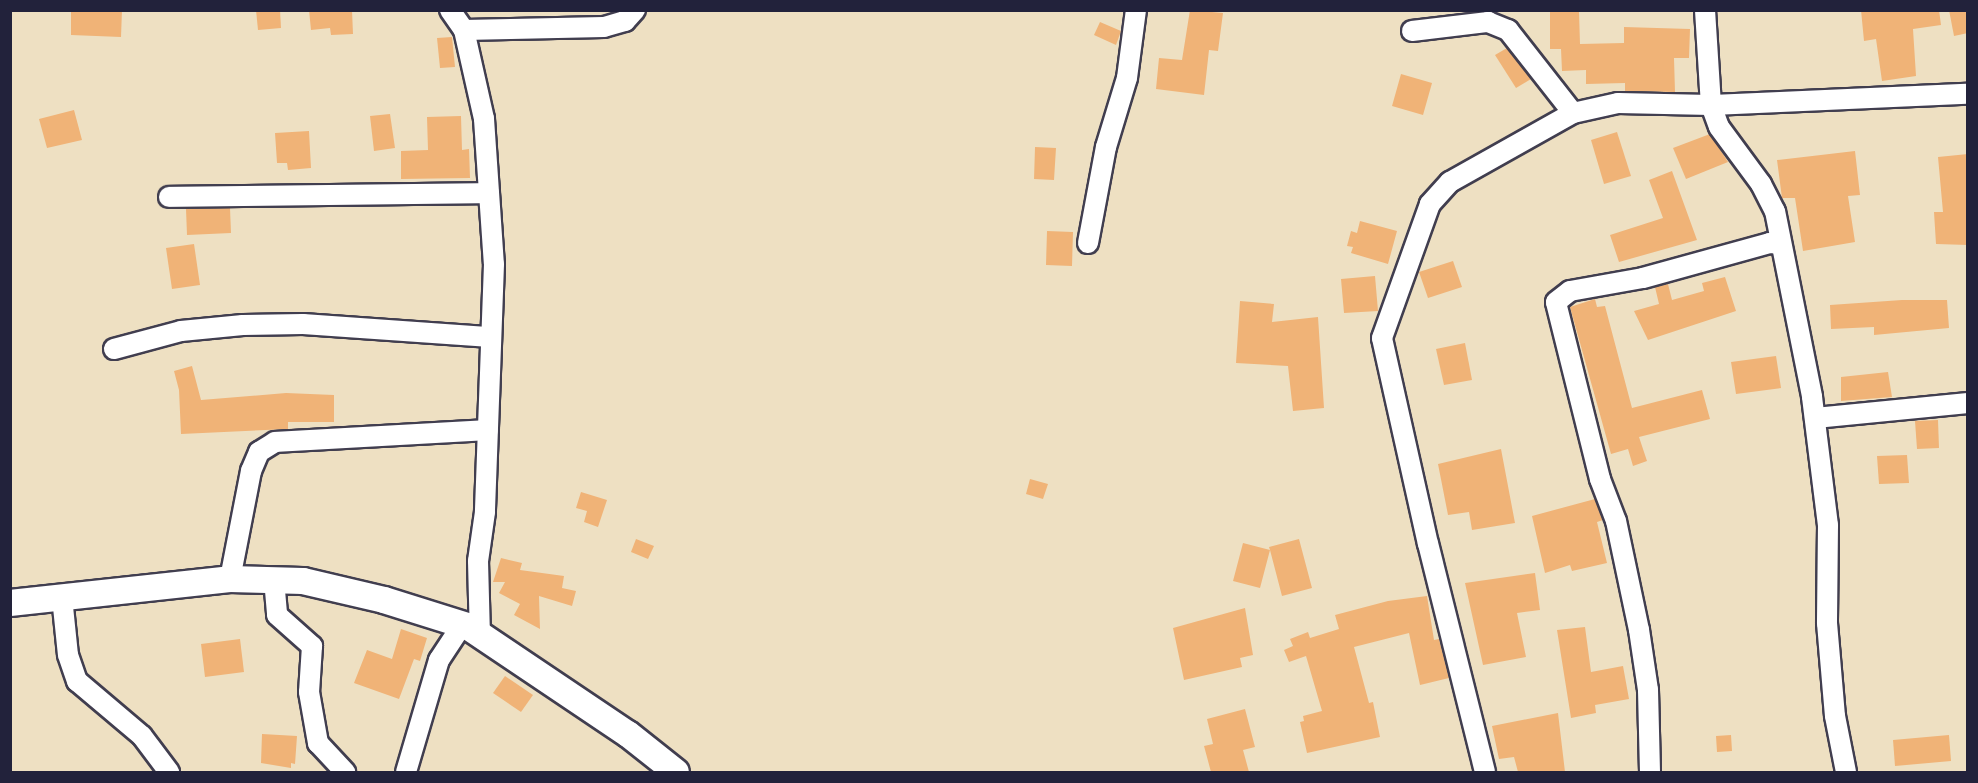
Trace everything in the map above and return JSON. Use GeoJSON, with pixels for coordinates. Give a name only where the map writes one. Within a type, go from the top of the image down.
{"type":"FeatureCollection","features":[{"type":"Feature","properties":{"kind":"street"},"geometry":{"type":"LineString","coordinates":[[406,772],[439,660],[471,630],[488,430],[494,291],[484,119],[464,30],[450,10]]}},
{"type":"Feature","properties":{"kind":"street"},"geometry":{"type":"LineString","coordinates":[[464,30],[604,27],[626,21],[635,10]]}},
{"type":"Feature","properties":{"kind":"street"},"geometry":{"type":"LineString","coordinates":[[1088,243],[1106,147],[1127,78],[1136,10]]}},
{"type":"Feature","properties":{"kind":"street"},"geometry":{"type":"LineString","coordinates":[[1705,10],[1711,105],[1719,127],[1766,193],[1775,211],[1815,418],[1828,525],[1830,658],[1845,772]]}},
{"type":"Feature","properties":{"kind":"street"},"geometry":{"type":"LineString","coordinates":[[1412,31],[1488,22],[1508,30],[1573,113]]}},
{"type":"Feature","properties":{"kind":"street"},"geometry":{"type":"LineString","coordinates":[[1485,772],[1436,577],[1382,338],[1430,204],[1450,182],[1573,113],[1618,103],[1711,105],[1968,94]]}},
{"type":"Feature","properties":{"kind":"street"},"geometry":{"type":"LineString","coordinates":[[169,197],[489,193]]}},
{"type":"Feature","properties":{"kind":"street"},"geometry":{"type":"LineString","coordinates":[[1650,772],[1648,690],[1639,630],[1616,521],[1600,479],[1556,302],[1570,291],[1643,278],[1770,243],[1781,244]]}},
{"type":"Feature","properties":{"kind":"street"},"geometry":{"type":"LineString","coordinates":[[114,349],[181,331],[243,325],[303,324],[491,337]]}},
{"type":"Feature","properties":{"kind":"street"},"geometry":{"type":"LineString","coordinates":[[1815,418],[1968,403]]}},
{"type":"Feature","properties":{"kind":"street"},"geometry":{"type":"LineString","coordinates":[[230,579],[251,471],[260,452],[275,442],[488,430]]}},
{"type":"Feature","properties":{"kind":"street"},"geometry":{"type":"LineString","coordinates":[[10,603],[230,579],[303,581],[384,600],[471,630],[609,721],[676,772]]}},
{"type":"Feature","properties":{"kind":"street"},"geometry":{"type":"LineString","coordinates":[[274,579],[277,615],[312,646],[309,692],[318,743],[345,772]]}},
{"type":"Feature","properties":{"kind":"street"},"geometry":{"type":"LineString","coordinates":[[62,597],[68,655],[77,681],[142,736],[169,772]]}},
{"type":"Feature","properties":{"kind":"building"},"geometry":{"type":"Polygon","coordinates":[[[71,10],[122,10],[121,37],[71,35],[71,10]]]}},
{"type":"Feature","properties":{"kind":"building"},"geometry":{"type":"Polygon","coordinates":[[[256,10],[280,10],[281,28],[258,30],[256,10]]]}},
{"type":"Feature","properties":{"kind":"building"},"geometry":{"type":"Polygon","coordinates":[[[309,10],[352,10],[353,34],[331,35],[330,28],[311,30],[309,10]]]}},
{"type":"Feature","properties":{"kind":"building"},"geometry":{"type":"Polygon","coordinates":[[[1190,10],[1223,13],[1218,51],[1209,50],[1204,95],[1156,89],[1159,58],[1182,60],[1190,10]]]}},
{"type":"Feature","properties":{"kind":"building"},"geometry":{"type":"Polygon","coordinates":[[[1861,10],[1939,10],[1941,25],[1913,29],[1916,76],[1882,81],[1876,39],[1864,41],[1861,10]]]}},
{"type":"Feature","properties":{"kind":"building"},"geometry":{"type":"Polygon","coordinates":[[[1949,10],[1968,10],[1968,33],[1954,36],[1949,10]]]}},
{"type":"Feature","properties":{"kind":"building"},"geometry":{"type":"Polygon","coordinates":[[[1579,11],[1580,44],[1624,43],[1624,27],[1690,29],[1689,58],[1674,58],[1675,92],[1625,91],[1625,83],[1586,84],[1586,70],[1562,71],[1561,49],[1550,49],[1550,12],[1579,11]]]}},
{"type":"Feature","properties":{"kind":"building"},"geometry":{"type":"Polygon","coordinates":[[[1100,22],[1121,31],[1116,45],[1094,35],[1100,22]]]}},
{"type":"Feature","properties":{"kind":"building"},"geometry":{"type":"Polygon","coordinates":[[[452,37],[455,67],[440,68],[437,38],[452,37]]]}},
{"type":"Feature","properties":{"kind":"building"},"geometry":{"type":"Polygon","coordinates":[[[1507,48],[1531,79],[1516,88],[1495,55],[1507,48]]]}},
{"type":"Feature","properties":{"kind":"building"},"geometry":{"type":"Polygon","coordinates":[[[1401,74],[1432,83],[1423,115],[1392,106],[1401,74]]]}},
{"type":"Feature","properties":{"kind":"building"},"geometry":{"type":"Polygon","coordinates":[[[74,110],[82,140],[47,148],[39,119],[74,110]]]}},
{"type":"Feature","properties":{"kind":"building"},"geometry":{"type":"Polygon","coordinates":[[[390,114],[395,148],[374,151],[370,116],[390,114]]]}},
{"type":"Feature","properties":{"kind":"building"},"geometry":{"type":"Polygon","coordinates":[[[461,116],[462,150],[469,149],[470,178],[401,179],[401,151],[428,150],[427,117],[461,116]]]}},
{"type":"Feature","properties":{"kind":"building"},"geometry":{"type":"Polygon","coordinates":[[[309,131],[311,168],[288,170],[287,163],[277,163],[275,133],[309,131]]]}},
{"type":"Feature","properties":{"kind":"building"},"geometry":{"type":"Polygon","coordinates":[[[1617,132],[1631,176],[1604,184],[1591,140],[1617,132]]]}},
{"type":"Feature","properties":{"kind":"building"},"geometry":{"type":"Polygon","coordinates":[[[1710,134],[1728,162],[1686,179],[1673,148],[1710,134]]]}},
{"type":"Feature","properties":{"kind":"building"},"geometry":{"type":"Polygon","coordinates":[[[1035,147],[1056,148],[1054,180],[1034,179],[1035,147]]]}},
{"type":"Feature","properties":{"kind":"building"},"geometry":{"type":"Polygon","coordinates":[[[1855,151],[1860,195],[1848,196],[1855,242],[1803,251],[1795,198],[1782,198],[1777,160],[1855,151]]]}},
{"type":"Feature","properties":{"kind":"building"},"geometry":{"type":"Polygon","coordinates":[[[1968,154],[1968,245],[1936,244],[1934,212],[1943,212],[1938,157],[1968,154]]]}},
{"type":"Feature","properties":{"kind":"building"},"geometry":{"type":"Polygon","coordinates":[[[1672,171],[1697,240],[1619,262],[1610,235],[1663,218],[1649,180],[1672,171]]]}},
{"type":"Feature","properties":{"kind":"building"},"geometry":{"type":"Polygon","coordinates":[[[230,208],[231,233],[187,235],[186,209],[230,208]]]}},
{"type":"Feature","properties":{"kind":"building"},"geometry":{"type":"Polygon","coordinates":[[[1360,221],[1397,231],[1388,264],[1351,253],[1353,247],[1347,246],[1351,231],[1357,233],[1360,221]]]}},
{"type":"Feature","properties":{"kind":"building"},"geometry":{"type":"Polygon","coordinates":[[[1047,231],[1073,232],[1072,266],[1046,265],[1047,231]]]}},
{"type":"Feature","properties":{"kind":"building"},"geometry":{"type":"Polygon","coordinates":[[[194,244],[200,285],[172,289],[166,248],[194,244]]]}},
{"type":"Feature","properties":{"kind":"building"},"geometry":{"type":"Polygon","coordinates":[[[1453,261],[1462,287],[1428,298],[1419,272],[1453,261]]]}},
{"type":"Feature","properties":{"kind":"building"},"geometry":{"type":"Polygon","coordinates":[[[1375,276],[1378,311],[1344,313],[1341,279],[1375,276]]]}},
{"type":"Feature","properties":{"kind":"building"},"geometry":{"type":"Polygon","coordinates":[[[1725,277],[1736,311],[1648,340],[1634,311],[1659,304],[1655,287],[1668,284],[1672,300],[1704,291],[1702,283],[1725,277]]]}},
{"type":"Feature","properties":{"kind":"building"},"geometry":{"type":"Polygon","coordinates":[[[1595,299],[1597,307],[1605,306],[1632,408],[1702,390],[1710,419],[1639,437],[1647,461],[1633,466],[1628,449],[1611,454],[1570,307],[1595,299]]]}},
{"type":"Feature","properties":{"kind":"building"},"geometry":{"type":"Polygon","coordinates":[[[1902,300],[1947,300],[1949,328],[1874,335],[1874,327],[1831,329],[1830,305],[1902,300]]]}},
{"type":"Feature","properties":{"kind":"building"},"geometry":{"type":"Polygon","coordinates":[[[1240,301],[1274,304],[1272,322],[1318,317],[1324,408],[1293,411],[1288,366],[1236,363],[1240,301]]]}},
{"type":"Feature","properties":{"kind":"building"},"geometry":{"type":"Polygon","coordinates":[[[1465,343],[1472,380],[1444,385],[1436,349],[1465,343]]]}},
{"type":"Feature","properties":{"kind":"building"},"geometry":{"type":"Polygon","coordinates":[[[1776,356],[1781,388],[1736,394],[1731,362],[1776,356]]]}},
{"type":"Feature","properties":{"kind":"building"},"geometry":{"type":"Polygon","coordinates":[[[192,366],[201,400],[286,393],[334,395],[334,422],[288,422],[288,429],[181,434],[179,390],[174,371],[192,366]]]}},
{"type":"Feature","properties":{"kind":"building"},"geometry":{"type":"Polygon","coordinates":[[[1888,372],[1892,397],[1841,401],[1841,377],[1888,372]]]}},
{"type":"Feature","properties":{"kind":"building"},"geometry":{"type":"Polygon","coordinates":[[[1938,420],[1939,448],[1917,449],[1915,421],[1938,420]]]}},
{"type":"Feature","properties":{"kind":"building"},"geometry":{"type":"Polygon","coordinates":[[[1501,449],[1515,523],[1472,530],[1469,512],[1448,515],[1438,464],[1501,449]]]}},
{"type":"Feature","properties":{"kind":"building"},"geometry":{"type":"Polygon","coordinates":[[[1907,455],[1909,483],[1879,484],[1877,456],[1907,455]]]}},
{"type":"Feature","properties":{"kind":"building"},"geometry":{"type":"Polygon","coordinates":[[[1030,479],[1048,484],[1043,499],[1026,494],[1030,479]]]}},
{"type":"Feature","properties":{"kind":"building"},"geometry":{"type":"Polygon","coordinates":[[[581,492],[607,500],[598,527],[584,522],[587,511],[576,508],[581,492]]]}},
{"type":"Feature","properties":{"kind":"building"},"geometry":{"type":"Polygon","coordinates":[[[1595,499],[1603,520],[1597,522],[1607,563],[1572,571],[1570,565],[1545,573],[1532,516],[1595,499]]]}},
{"type":"Feature","properties":{"kind":"building"},"geometry":{"type":"Polygon","coordinates":[[[636,539],[654,546],[648,559],[631,552],[636,539]]]}},
{"type":"Feature","properties":{"kind":"building"},"geometry":{"type":"Polygon","coordinates":[[[1299,539],[1312,588],[1282,596],[1269,547],[1299,539]]]}},
{"type":"Feature","properties":{"kind":"building"},"geometry":{"type":"Polygon","coordinates":[[[1243,543],[1270,550],[1260,588],[1233,581],[1243,543]]]}},
{"type":"Feature","properties":{"kind":"building"},"geometry":{"type":"Polygon","coordinates":[[[501,558],[522,563],[520,570],[564,576],[562,588],[576,591],[572,606],[539,596],[540,629],[514,615],[520,604],[499,593],[505,582],[493,582],[501,558]]]}},
{"type":"Feature","properties":{"kind":"building"},"geometry":{"type":"Polygon","coordinates":[[[1535,573],[1540,610],[1517,613],[1526,657],[1483,665],[1465,583],[1535,573]]]}},
{"type":"Feature","properties":{"kind":"building"},"geometry":{"type":"Polygon","coordinates":[[[1427,596],[1434,640],[1439,639],[1449,678],[1420,685],[1409,633],[1354,647],[1369,703],[1373,702],[1380,737],[1307,753],[1300,722],[1304,721],[1303,716],[1322,711],[1306,656],[1289,662],[1284,650],[1293,646],[1290,639],[1308,632],[1310,638],[1339,629],[1335,615],[1388,601],[1427,596]]]}},
{"type":"Feature","properties":{"kind":"building"},"geometry":{"type":"Polygon","coordinates":[[[1245,608],[1253,655],[1240,658],[1242,667],[1184,680],[1173,628],[1245,608]]]}},
{"type":"Feature","properties":{"kind":"building"},"geometry":{"type":"Polygon","coordinates":[[[1585,627],[1591,672],[1623,666],[1629,699],[1595,705],[1596,713],[1571,718],[1557,630],[1585,627]]]}},
{"type":"Feature","properties":{"kind":"building"},"geometry":{"type":"Polygon","coordinates":[[[401,629],[427,638],[420,661],[414,659],[399,699],[354,683],[367,650],[392,659],[401,629]]]}},
{"type":"Feature","properties":{"kind":"building"},"geometry":{"type":"Polygon","coordinates":[[[240,639],[244,672],[205,677],[201,644],[240,639]]]}},
{"type":"Feature","properties":{"kind":"building"},"geometry":{"type":"Polygon","coordinates":[[[505,676],[533,695],[521,712],[493,693],[505,676]]]}},
{"type":"Feature","properties":{"kind":"building"},"geometry":{"type":"Polygon","coordinates":[[[1245,709],[1255,747],[1243,750],[1249,772],[1211,772],[1204,746],[1213,744],[1207,719],[1245,709]]]}},
{"type":"Feature","properties":{"kind":"building"},"geometry":{"type":"Polygon","coordinates":[[[1558,713],[1565,772],[1518,772],[1514,757],[1499,759],[1492,726],[1558,713]]]}},
{"type":"Feature","properties":{"kind":"building"},"geometry":{"type":"Polygon","coordinates":[[[262,734],[297,736],[295,764],[291,763],[291,768],[261,763],[262,734]]]}},
{"type":"Feature","properties":{"kind":"building"},"geometry":{"type":"Polygon","coordinates":[[[1731,735],[1732,751],[1717,752],[1716,736],[1731,735]]]}},
{"type":"Feature","properties":{"kind":"building"},"geometry":{"type":"Polygon","coordinates":[[[1949,735],[1951,761],[1895,766],[1893,740],[1949,735]]]}}]}
